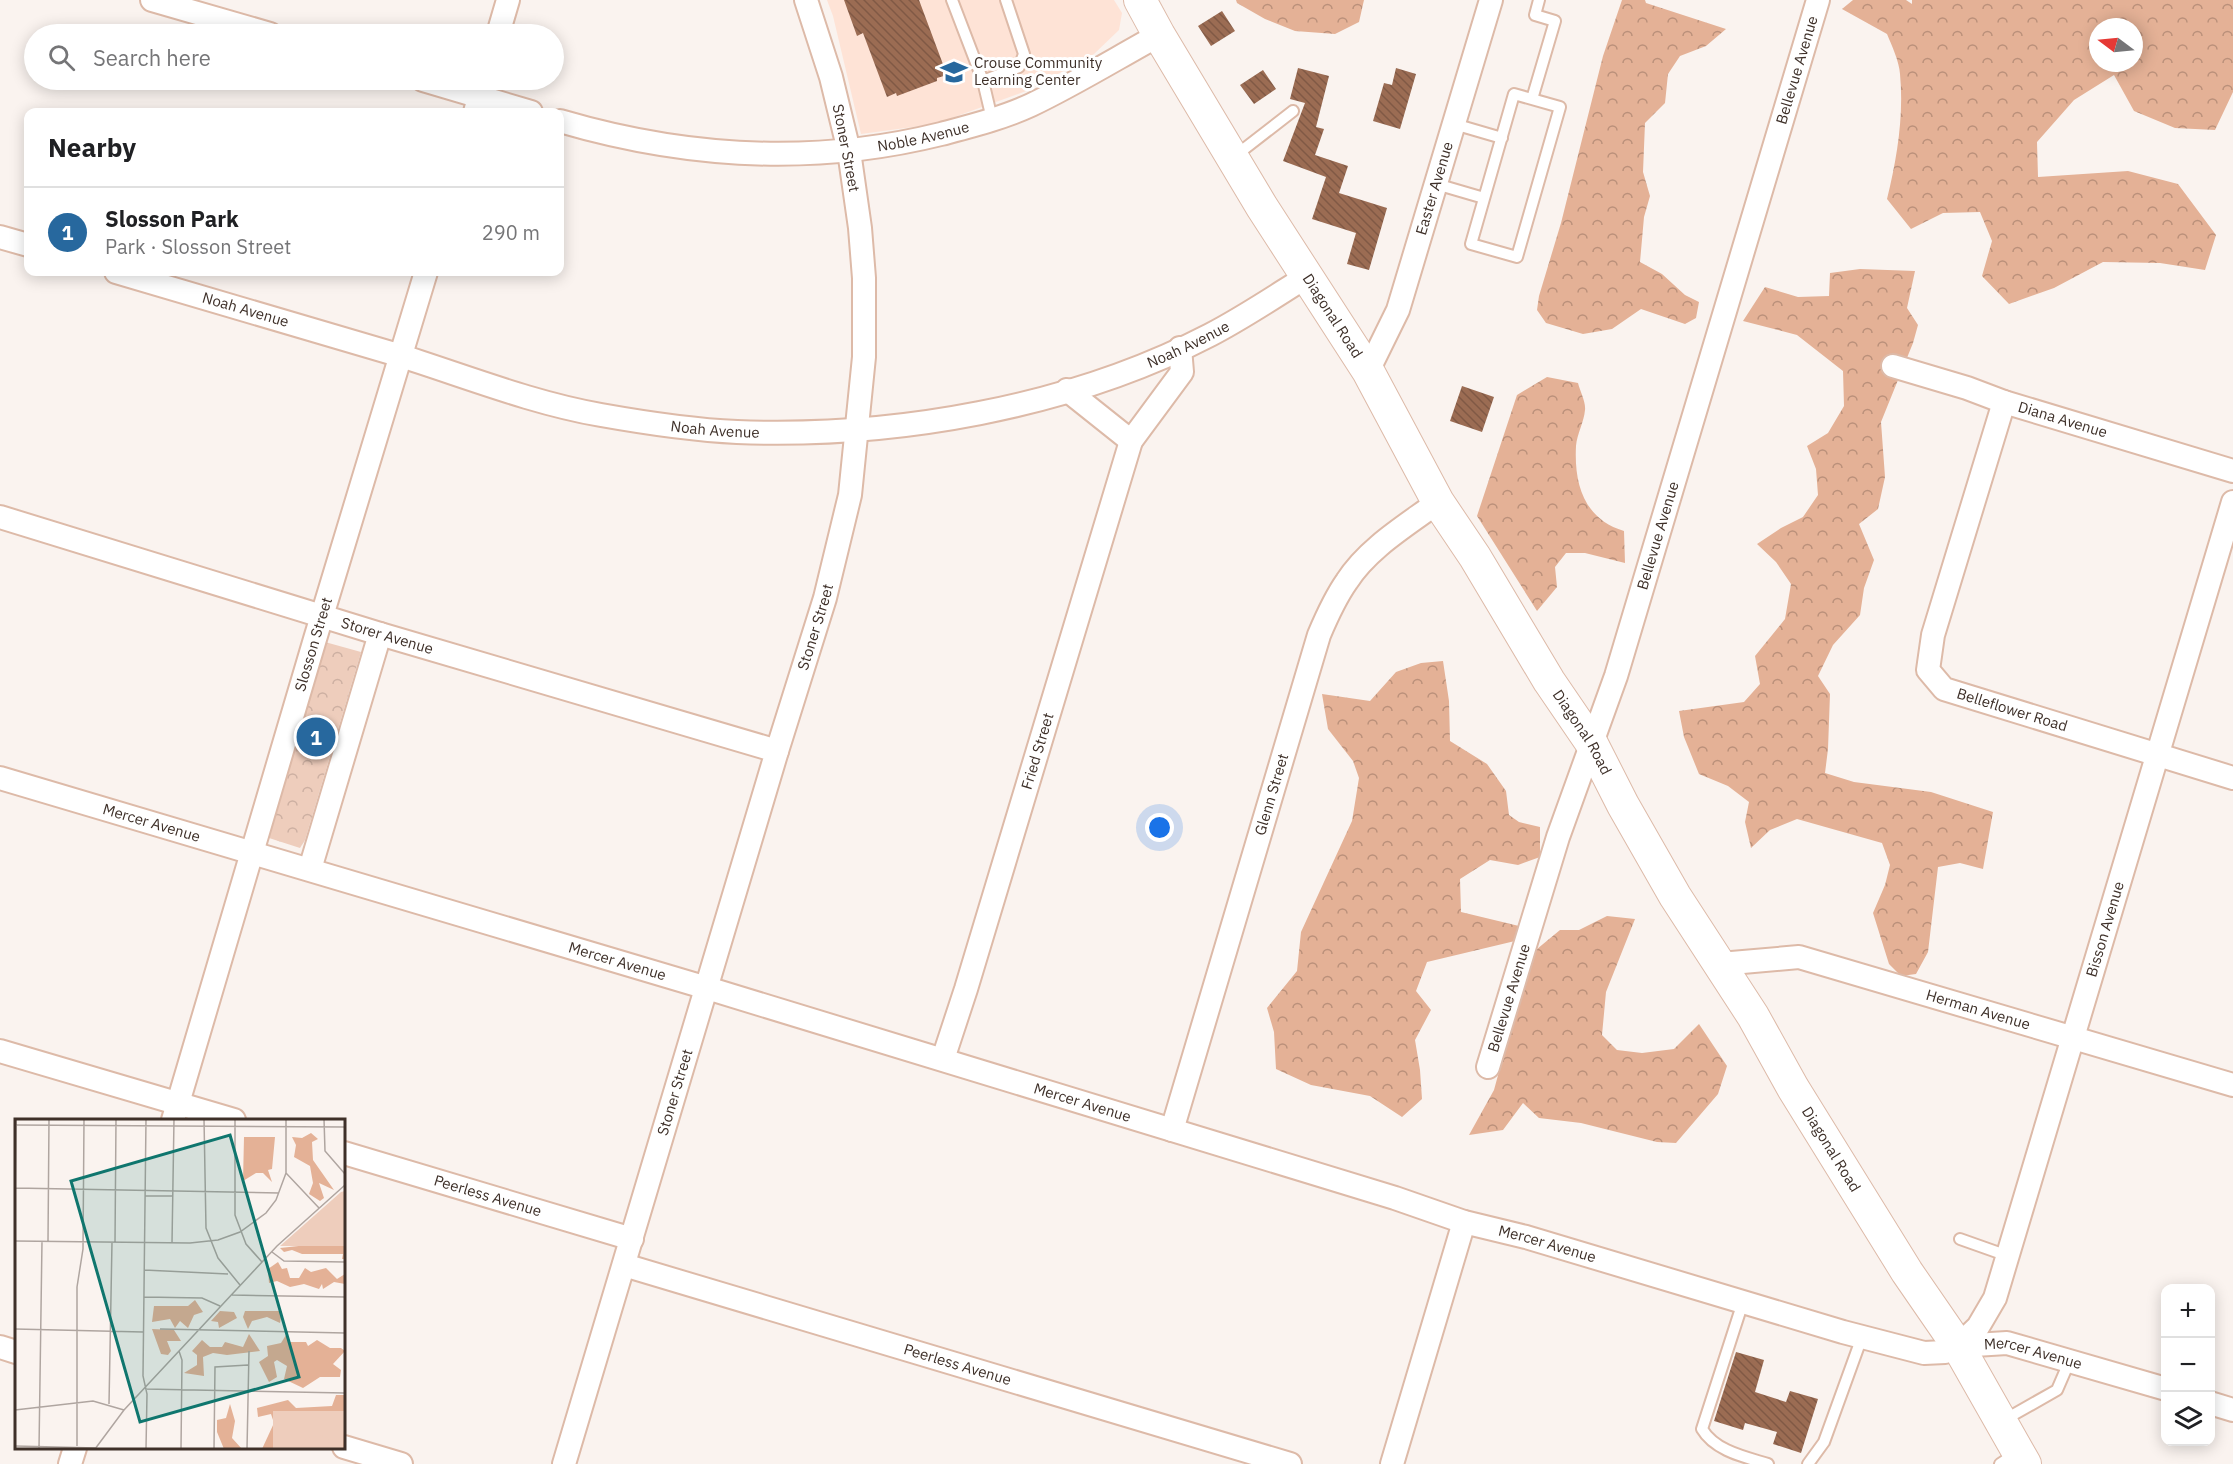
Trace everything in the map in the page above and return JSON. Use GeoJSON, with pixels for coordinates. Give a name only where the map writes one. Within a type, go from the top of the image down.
{"type":"FeatureCollection","features":[{"type":"Feature","properties":{"kind":"street"},"geometry":{"type":"LineString","coordinates":[[152,0],[235,24]]}},
{"type":"Feature","properties":{"kind":"street"},"geometry":{"type":"LineString","coordinates":[[501,24],[508,0]]}},
{"type":"Feature","properties":{"kind":"street","name":"Stoner Street"},"geometry":{"type":"LineString","coordinates":[[624,1265],[777,751],[825,598],[850,495],[864,357],[864,278],[849,150],[831,77],[806,0]]}},
{"type":"Feature","properties":{"kind":"street","name":"Diagonal Road"},"geometry":{"type":"LineString","coordinates":[[1140,0],[1306,277],[1368,371],[1438,502],[1475,557],[1549,681],[1592,744],[1623,805],[1675,896],[1753,1016],[1793,1089],[1906,1272],[1958,1346],[2001,1422],[2014,1460]]}},
{"type":"Feature","properties":{"kind":"street","name":"Easter Avenue"},"geometry":{"type":"LineString","coordinates":[[1368,371],[1398,310],[1491,0]]}},
{"type":"Feature","properties":{"kind":"street","name":"Bellevue Avenue"},"geometry":{"type":"LineString","coordinates":[[1488,1067],[1558,837],[1616,676],[1818,0]]}},
{"type":"Feature","properties":{"kind":"street","name":"Noble Avenue"},"geometry":{"type":"LineString","coordinates":[[564,122],[632,140],[693,150],[786,155],[849,150],[918,139],[992,119],[1031,105],[1159,35]]}},
{"type":"Feature","properties":{"kind":"street"},"geometry":{"type":"LineString","coordinates":[[458,90],[518,108]]}},
{"type":"Feature","properties":{"kind":"street"},"geometry":{"type":"LineString","coordinates":[[0,237],[24,244]]}},
{"type":"Feature","properties":{"kind":"street","name":"Noah Avenue"},"geometry":{"type":"LineString","coordinates":[[130,276],[401,356],[539,400],[618,418],[735,432],[858,429],[928,422],[1021,403],[1150,362],[1217,331],[1306,277]]}},
{"type":"Feature","properties":{"kind":"street","name":"Slosson Street"},"geometry":{"type":"LineString","coordinates":[[175,1112],[425,276]]}},
{"type":"Feature","properties":{"kind":"street","name":"Fried Street"},"geometry":{"type":"LineString","coordinates":[[943,1059],[1131,441],[1182,372],[1180,348]]}},
{"type":"Feature","properties":{"kind":"street","name":"Diana Avenue"},"geometry":{"type":"LineString","coordinates":[[1893,366],[2233,471]]}},
{"type":"Feature","properties":{"kind":"street"},"geometry":{"type":"LineString","coordinates":[[1067,390],[1131,441]]}},
{"type":"Feature","properties":{"kind":"street","name":"Belleflower Road"},"geometry":{"type":"LineString","coordinates":[[2004,402],[1933,635],[1928,670],[1944,689],[2233,778]]}},
{"type":"Feature","properties":{"kind":"street","name":"Glenn Street"},"geometry":{"type":"LineString","coordinates":[[1172,1131],[1319,635],[1331,607],[1357,567],[1383,543],[1438,502]]}},
{"type":"Feature","properties":{"kind":"street","name":"Bisson Avenue"},"geometry":{"type":"LineString","coordinates":[[1958,1346],[1978,1327],[1995,1298],[2233,502]]}},
{"type":"Feature","properties":{"kind":"street","name":"Storer Avenue"},"geometry":{"type":"LineString","coordinates":[[0,518],[380,634],[777,751]]}},
{"type":"Feature","properties":{"kind":"street"},"geometry":{"type":"LineString","coordinates":[[310,869],[380,634]]}},
{"type":"Feature","properties":{"kind":"street","name":"Mercer Avenue"},"geometry":{"type":"LineString","coordinates":[[0,778],[943,1059],[1395,1198],[1464,1222],[1526,1237],[1862,1337],[1924,1353],[1945,1352],[1958,1346],[2007,1343],[2161,1387]]}},
{"type":"Feature","properties":{"kind":"street","name":"Herman Avenue"},"geometry":{"type":"LineString","coordinates":[[1720,964],[1799,957],[2233,1085]]}},
{"type":"Feature","properties":{"kind":"street"},"geometry":{"type":"LineString","coordinates":[[0,1051],[175,1112],[227,1119]]}},
{"type":"Feature","properties":{"kind":"street","name":"Peerless Avenue"},"geometry":{"type":"LineString","coordinates":[[345,1153],[632,1239]]}},
{"type":"Feature","properties":{"kind":"street"},"geometry":{"type":"LineString","coordinates":[[1392,1464],[1464,1222]]}},
{"type":"Feature","properties":{"kind":"street"},"geometry":{"type":"LineString","coordinates":[[564,1464],[624,1265]]}},
{"type":"Feature","properties":{"kind":"street","name":"Peerless Avenue"},"geometry":{"type":"LineString","coordinates":[[624,1265],[1290,1464]]}},
{"type":"Feature","properties":{"kind":"street"},"geometry":{"type":"LineString","coordinates":[[0,1347],[15,1352]]}},
{"type":"Feature","properties":{"kind":"street"},"geometry":{"type":"LineString","coordinates":[[2215,1404],[2233,1410]]}},
{"type":"Feature","properties":{"kind":"street"},"geometry":{"type":"LineString","coordinates":[[345,1447],[401,1464]]}},
{"type":"Feature","properties":{"kind":"street"},"geometry":{"type":"LineString","coordinates":[[70,1464],[75,1449]]}},
{"type":"Feature","properties":{"kind":"lane"},"geometry":{"type":"LineString","coordinates":[[952,0],[983,81],[992,119]]}},
{"type":"Feature","properties":{"kind":"lane"},"geometry":{"type":"LineString","coordinates":[[983,81],[1019,67],[1024,54],[1006,0]]}},
{"type":"Feature","properties":{"kind":"lane"},"geometry":{"type":"LineString","coordinates":[[1532,99],[1555,21],[1534,15],[1539,0]]}},
{"type":"Feature","properties":{"kind":"lane"},"geometry":{"type":"LineString","coordinates":[[1514,94],[1532,99],[1560,107],[1517,257],[1471,244],[1514,94]]}},
{"type":"Feature","properties":{"kind":"lane"},"geometry":{"type":"LineString","coordinates":[[1233,158],[1293,111]]}},
{"type":"Feature","properties":{"kind":"lane"},"geometry":{"type":"LineString","coordinates":[[1454,124],[1502,138]]}},
{"type":"Feature","properties":{"kind":"lane"},"geometry":{"type":"LineString","coordinates":[[1436,184],[1484,198]]}},
{"type":"Feature","properties":{"kind":"lane"},"geometry":{"type":"LineString","coordinates":[[1960,1239],[2008,1256]]}},
{"type":"Feature","properties":{"kind":"lane"},"geometry":{"type":"LineString","coordinates":[[1743,1302],[1702,1429],[1708,1439],[1734,1454],[1768,1464]]}},
{"type":"Feature","properties":{"kind":"lane"},"geometry":{"type":"LineString","coordinates":[[1808,1464],[1824,1442],[1862,1337]]}},
{"type":"Feature","properties":{"kind":"lane"},"geometry":{"type":"LineString","coordinates":[[2001,1422],[2057,1390],[2070,1360]]}},
{"type":"Feature","properties":{"kind":"shaded area","name":"Crouse Community Learning Center"},"geometry":{"type":"Polygon","coordinates":[[[827,0],[1114,0],[1122,13],[1119,30],[1094,54],[1029,90],[935,124],[861,134],[833,16],[827,0]]]}},
{"type":"Feature","properties":{"kind":"green space"},"geometry":{"type":"Polygon","coordinates":[[[1236,0],[1364,0],[1359,22],[1335,34],[1295,31],[1265,19],[1237,3],[1236,0]]]}},
{"type":"Feature","properties":{"kind":"green space"},"geometry":{"type":"Polygon","coordinates":[[[1622,0],[1645,0],[1646,3],[1726,29],[1706,46],[1680,56],[1668,74],[1665,103],[1645,123],[1643,172],[1650,196],[1644,217],[1640,262],[1662,274],[1685,295],[1699,302],[1696,318],[1685,324],[1641,309],[1612,329],[1583,334],[1546,323],[1537,310],[1603,56],[1622,0]]]}},
{"type":"Feature","properties":{"kind":"green space"},"geometry":{"type":"Polygon","coordinates":[[[1853,0],[1906,0],[1912,4],[1912,0],[2233,0],[2233,92],[2215,130],[2175,128],[2134,111],[2114,75],[2074,100],[2037,142],[2038,177],[2128,171],[2178,184],[2216,235],[2205,270],[2160,263],[2103,262],[2054,288],[2009,304],[1982,276],[1992,241],[1980,212],[1943,213],[1911,229],[1887,199],[1897,153],[1901,90],[1898,64],[1887,34],[1842,9],[1853,0]]]}},
{"type":"Feature","properties":{"kind":"green space"},"geometry":{"type":"Polygon","coordinates":[[[1860,269],[1915,271],[1907,308],[1918,325],[1881,422],[1885,477],[1878,509],[1859,524],[1874,560],[1864,588],[1860,615],[1833,645],[1818,676],[1830,694],[1825,773],[1854,782],[1931,792],[1993,812],[1983,869],[1960,863],[1938,867],[1928,952],[1916,974],[1901,976],[1889,964],[1873,913],[1885,885],[1890,865],[1882,843],[1797,819],[1770,830],[1751,848],[1745,822],[1749,802],[1728,786],[1699,774],[1684,737],[1679,711],[1744,702],[1760,684],[1755,656],[1785,619],[1791,584],[1776,562],[1757,544],[1803,517],[1818,495],[1816,469],[1807,446],[1828,433],[1844,406],[1843,371],[1797,335],[1743,321],[1765,287],[1798,297],[1829,296],[1830,273],[1860,269]]]}},
{"type":"Feature","properties":{"kind":"green space"},"geometry":{"type":"Polygon","coordinates":[[[1547,377],[1578,383],[1585,407],[1576,446],[1580,486],[1584,498],[1599,518],[1624,531],[1625,563],[1585,553],[1566,553],[1555,567],[1557,587],[1537,611],[1477,516],[1517,395],[1547,377]]]}},
{"type":"Feature","properties":{"kind":"green space"},"geometry":{"type":"Polygon","coordinates":[[[325,642],[361,652],[305,840],[300,848],[269,838],[271,823],[325,642]]]}},
{"type":"Feature","properties":{"kind":"green space"},"geometry":{"type":"Polygon","coordinates":[[[1443,661],[1449,701],[1450,741],[1487,764],[1506,791],[1509,815],[1519,822],[1540,827],[1540,857],[1518,865],[1490,860],[1460,879],[1461,912],[1519,926],[1515,941],[1427,962],[1416,991],[1431,1010],[1415,1040],[1422,1099],[1402,1117],[1370,1096],[1311,1085],[1276,1069],[1274,1032],[1267,1008],[1297,971],[1301,932],[1352,821],[1359,778],[1353,761],[1328,729],[1322,694],[1370,701],[1396,672],[1421,663],[1443,661]]]}},
{"type":"Feature","properties":{"kind":"green space"},"geometry":{"type":"Polygon","coordinates":[[[1607,916],[1635,919],[1606,992],[1602,1035],[1617,1050],[1642,1053],[1674,1049],[1699,1024],[1727,1066],[1718,1094],[1676,1143],[1657,1142],[1581,1123],[1539,1118],[1523,1103],[1503,1130],[1469,1135],[1494,1090],[1531,954],[1560,930],[1579,930],[1607,916]]]}},
{"type":"Feature","properties":{"kind":"building"},"geometry":{"type":"Polygon","coordinates":[[[844,0],[919,0],[947,75],[897,96],[896,93],[887,97],[863,33],[857,36],[844,0]]]}},
{"type":"Feature","properties":{"kind":"building"},"geometry":{"type":"Polygon","coordinates":[[[1222,11],[1235,31],[1211,46],[1198,26],[1222,11]]]}},
{"type":"Feature","properties":{"kind":"building"},"geometry":{"type":"Polygon","coordinates":[[[1298,68],[1329,76],[1316,127],[1324,129],[1315,155],[1348,166],[1339,193],[1387,208],[1369,270],[1347,264],[1356,233],[1312,219],[1326,177],[1283,161],[1305,103],[1290,99],[1298,68]]]}},
{"type":"Feature","properties":{"kind":"building"},"geometry":{"type":"Polygon","coordinates":[[[1396,68],[1416,74],[1400,129],[1373,121],[1384,83],[1392,85],[1396,68]]]}},
{"type":"Feature","properties":{"kind":"building"},"geometry":{"type":"Polygon","coordinates":[[[1263,70],[1276,89],[1254,104],[1240,85],[1263,70]]]}},
{"type":"Feature","properties":{"kind":"building"},"geometry":{"type":"Polygon","coordinates":[[[1462,386],[1494,397],[1482,432],[1450,421],[1462,386]]]}},
{"type":"Feature","properties":{"kind":"building"},"geometry":{"type":"Polygon","coordinates":[[[1736,1352],[1764,1360],[1755,1392],[1786,1402],[1790,1391],[1818,1399],[1801,1453],[1773,1444],[1777,1432],[1745,1423],[1743,1430],[1714,1421],[1736,1352]]]}},
{"type":"Feature","properties":{"kind":"place","name":"Crouse Community Learning Center"},"geometry":{"type":"Point","coordinates":[954,72]}},
{"type":"Feature","properties":{"kind":"place","name":"Slosson Park"},"geometry":{"type":"Point","coordinates":[316,737]}}]}
